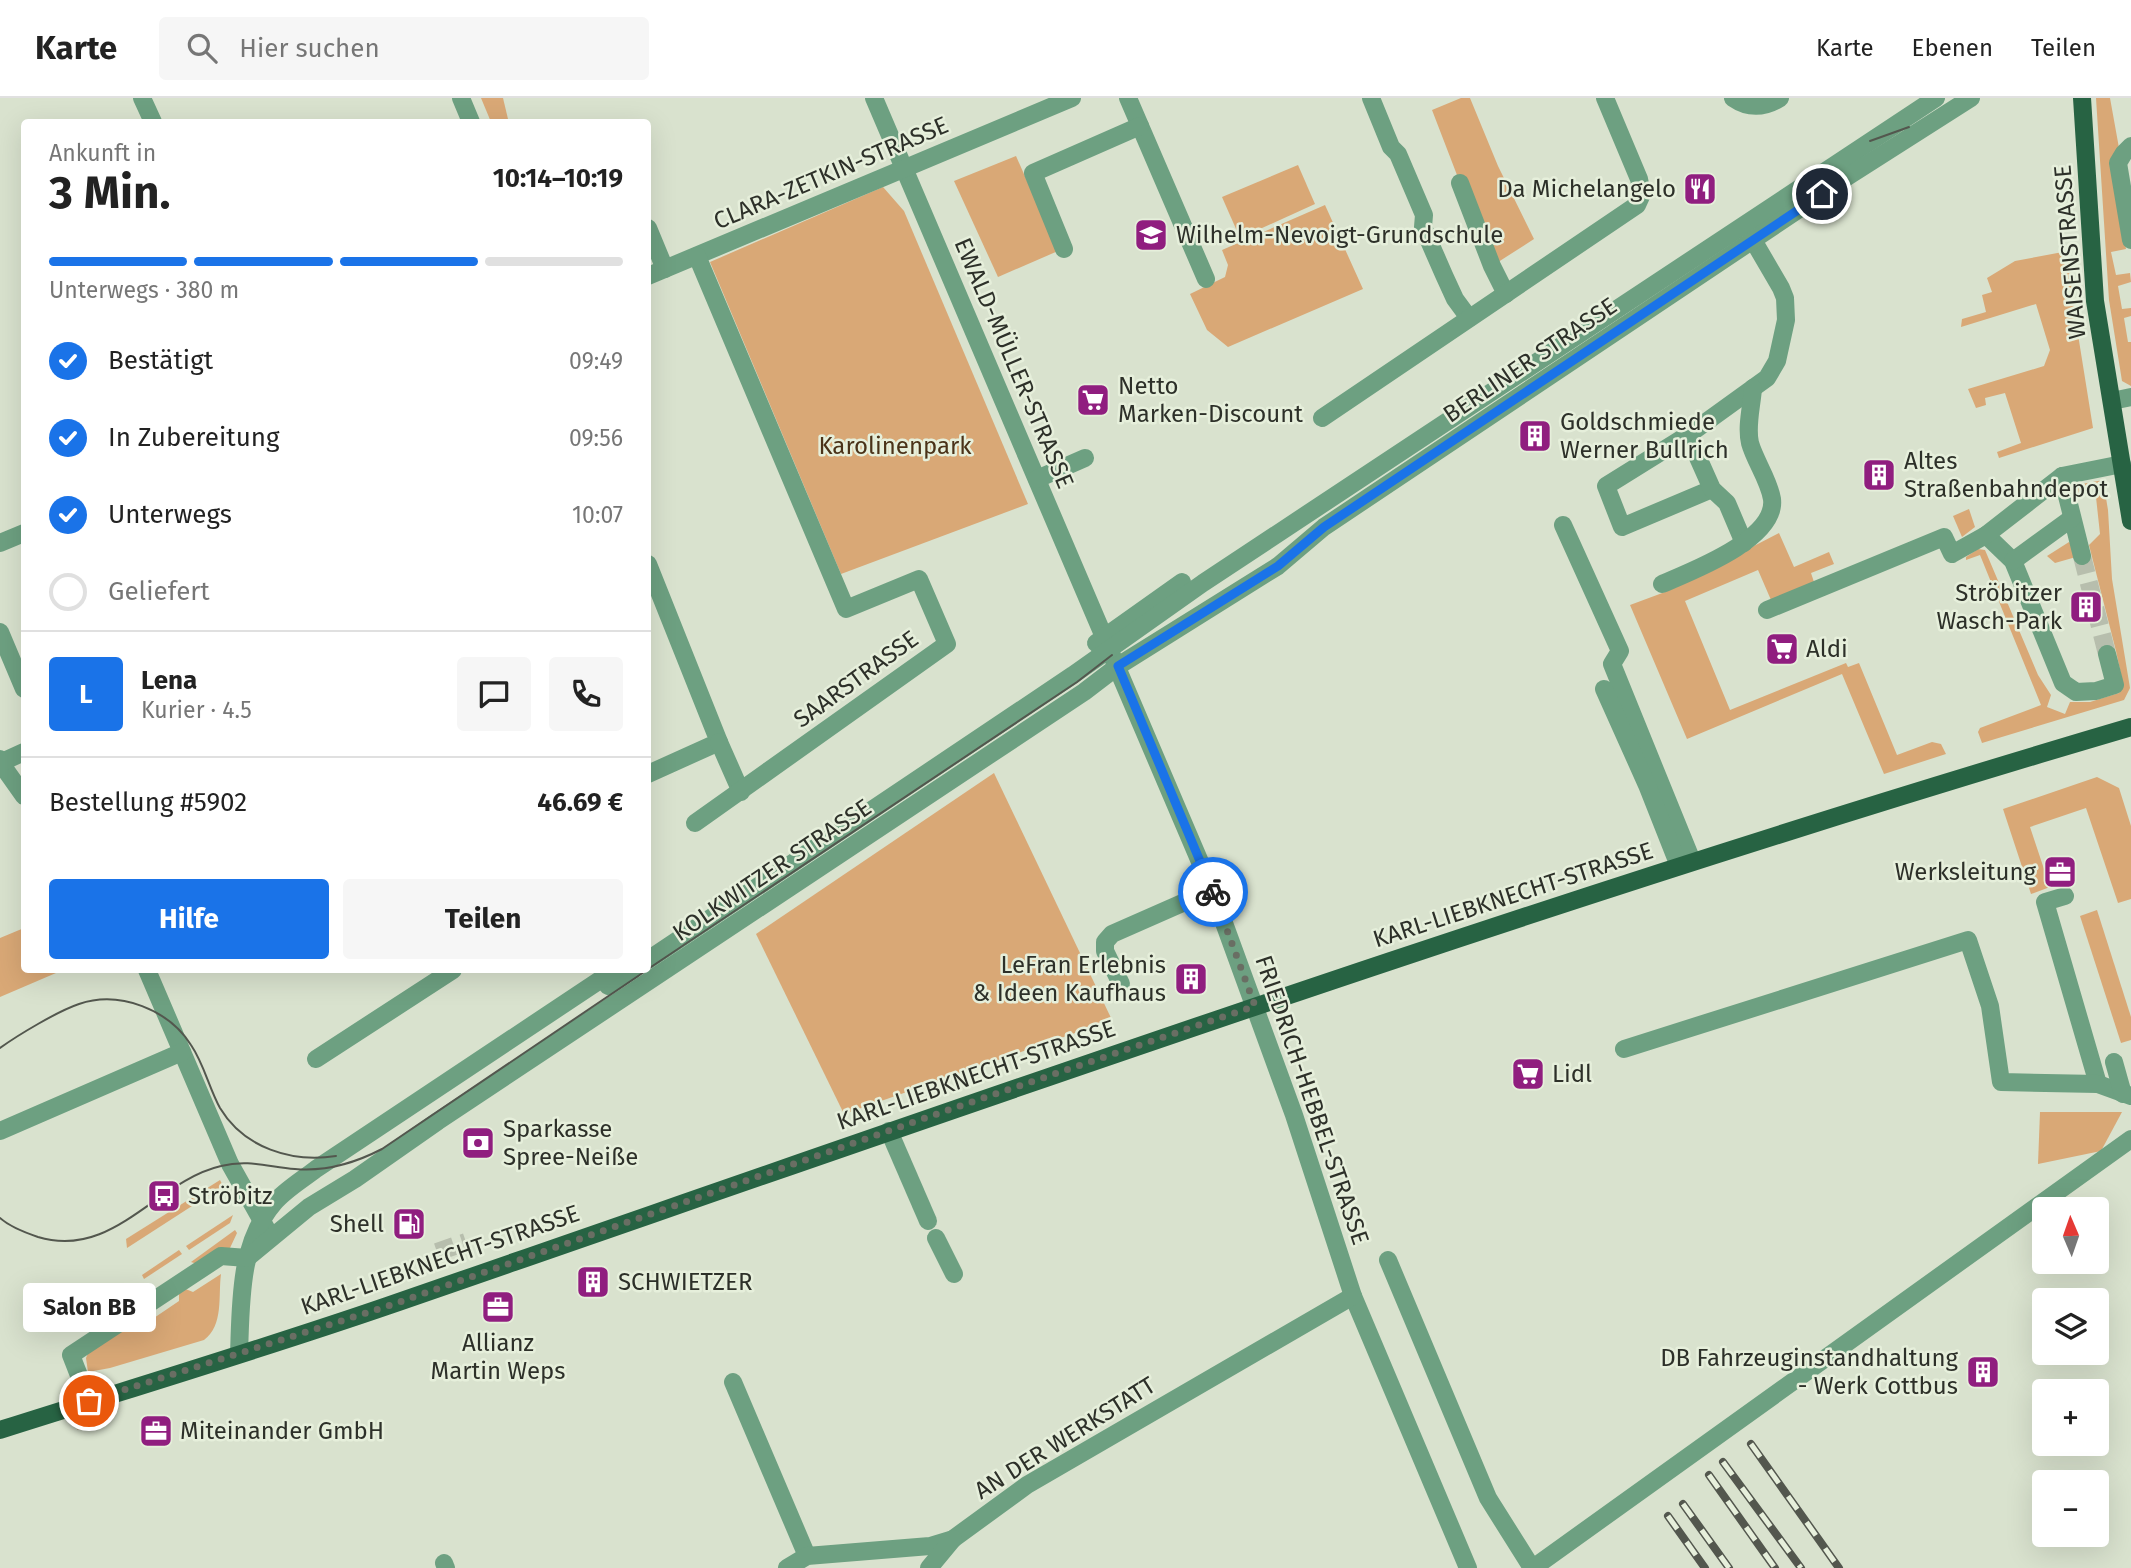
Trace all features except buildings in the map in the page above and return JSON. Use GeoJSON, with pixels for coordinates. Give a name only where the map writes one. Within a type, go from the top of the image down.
{"type":"FeatureCollection","features":[{"type":"Feature","properties":{"kind":"main road","name":"WAISENSTRASSE"},"geometry":{"type":"LineString","coordinates":[[2082,98],[2095,301],[2131,521]]}},
{"type":"Feature","properties":{"kind":"main road","name":"KARL-LIEBKNECHT-STRASSE"},"geometry":{"type":"LineString","coordinates":[[0,1430],[385,1307],[889,1131],[1685,863],[2131,727]]}},
{"type":"Feature","properties":{"kind":"street"},"geometry":{"type":"LineString","coordinates":[[142,98],[152,119]]}},
{"type":"Feature","properties":{"kind":"street"},"geometry":{"type":"LineString","coordinates":[[461,98],[470,119]]}},
{"type":"Feature","properties":{"kind":"street","name":"EWALD-MÜLLER-STRASSE"},"geometry":{"type":"LineString","coordinates":[[874,98],[1111,651]]}},
{"type":"Feature","properties":{"kind":"street","name":"CLARA-ZETKIN-STRASSE"},"geometry":{"type":"LineString","coordinates":[[651,275],[1072,98]]}},
{"type":"Feature","properties":{"kind":"street"},"geometry":{"type":"LineString","coordinates":[[1128,98],[1206,279]]}},
{"type":"Feature","properties":{"kind":"street"},"geometry":{"type":"LineString","coordinates":[[1371,98],[1424,215],[1423,227],[1444,275],[1455,299],[1469,318]]}},
{"type":"Feature","properties":{"kind":"street"},"geometry":{"type":"LineString","coordinates":[[1322,418],[1637,205],[1640,200],[1639,179],[1605,98]]}},
{"type":"Feature","properties":{"kind":"street"},"geometry":{"type":"LineString","coordinates":[[1733,98],[1742,104],[1762,106],[1780,98]]}},
{"type":"Feature","properties":{"kind":"street","name":"BERLINER STRASSE"},"geometry":{"type":"LineString","coordinates":[[1111,651],[1253,535],[1322,498],[1918,98]]}},
{"type":"Feature","properties":{"kind":"street"},"geometry":{"type":"LineString","coordinates":[[1111,651],[1203,583],[1936,98]]}},
{"type":"Feature","properties":{"kind":"street"},"geometry":{"type":"LineString","coordinates":[[651,958],[1073,675],[1952,98]]}},
{"type":"Feature","properties":{"kind":"street","name":"BERLINER STRASSE"},"geometry":{"type":"LineString","coordinates":[[1111,651],[1278,566],[1324,527],[1753,240],[1971,98]]}},
{"type":"Feature","properties":{"kind":"street"},"geometry":{"type":"LineString","coordinates":[[1064,249],[1033,173],[1140,126]]}},
{"type":"Feature","properties":{"kind":"street"},"geometry":{"type":"LineString","coordinates":[[2127,149],[2118,163],[2131,240]]}},
{"type":"Feature","properties":{"kind":"street"},"geometry":{"type":"LineString","coordinates":[[1460,183],[1492,266],[1506,294]]}},
{"type":"Feature","properties":{"kind":"street"},"geometry":{"type":"LineString","coordinates":[[651,235],[665,269]]}},
{"type":"Feature","properties":{"kind":"street"},"geometry":{"type":"LineString","coordinates":[[1712,489],[1622,527],[1606,486],[1688,435],[1767,378],[1777,361],[1787,310],[1781,288],[1753,240]]}},
{"type":"Feature","properties":{"kind":"street","name":"SAARSTRASSE"},"geometry":{"type":"LineString","coordinates":[[695,823],[947,644],[919,579],[845,608],[697,256]]}},
{"type":"Feature","properties":{"kind":"street"},"geometry":{"type":"LineString","coordinates":[[1662,584],[1723,556],[1777,521],[1772,499],[1750,444],[1753,388]]}},
{"type":"Feature","properties":{"kind":"street"},"geometry":{"type":"LineString","coordinates":[[2112,401],[2131,397]]}},
{"type":"Feature","properties":{"kind":"street"},"geometry":{"type":"LineString","coordinates":[[1688,435],[1712,489],[1727,503],[1744,543]]}},
{"type":"Feature","properties":{"kind":"street"},"geometry":{"type":"LineString","coordinates":[[1037,479],[1085,458]]}},
{"type":"Feature","properties":{"kind":"street"},"geometry":{"type":"LineString","coordinates":[[1767,610],[1944,537],[1952,554],[1986,536],[2062,476],[2122,464]]}},
{"type":"Feature","properties":{"kind":"street"},"geometry":{"type":"LineString","coordinates":[[2062,476],[2080,547]]}},
{"type":"Feature","properties":{"kind":"street"},"geometry":{"type":"LineString","coordinates":[[2013,561],[2072,518]]}},
{"type":"Feature","properties":{"kind":"street"},"geometry":{"type":"LineString","coordinates":[[1563,525],[1620,650],[1612,664],[1685,863]]}},
{"type":"Feature","properties":{"kind":"street"},"geometry":{"type":"LineString","coordinates":[[0,543],[21,534]]}},
{"type":"Feature","properties":{"kind":"street"},"geometry":{"type":"LineString","coordinates":[[1986,536],[2013,561],[2063,683],[2076,692],[2096,691],[2115,685],[2107,654]]}},
{"type":"Feature","properties":{"kind":"street"},"geometry":{"type":"LineString","coordinates":[[651,572],[741,792]]}},
{"type":"Feature","properties":{"kind":"street"},"geometry":{"type":"LineString","coordinates":[[0,632],[7,669],[21,685]]}},
{"type":"Feature","properties":{"kind":"street","name":"FRIEDRICH-HEBBEL-STRASSE"},"geometry":{"type":"LineString","coordinates":[[1111,651],[1212,890],[1294,1115],[1353,1296],[1468,1568]]}},
{"type":"Feature","properties":{"kind":"street","name":"KOLKWITZER STRASSE"},"geometry":{"type":"LineString","coordinates":[[651,945],[1067,666],[1111,651]]}},
{"type":"Feature","properties":{"kind":"street","name":"KOLKWITZER STRASSE"},"geometry":{"type":"LineString","coordinates":[[247,1258],[309,1207],[355,1179],[438,1121],[1073,700],[1111,651]]}},
{"type":"Feature","properties":{"kind":"street"},"geometry":{"type":"LineString","coordinates":[[1604,688],[1685,863]]}},
{"type":"Feature","properties":{"kind":"street"},"geometry":{"type":"LineString","coordinates":[[651,773],[719,742]]}},
{"type":"Feature","properties":{"kind":"street"},"geometry":{"type":"LineString","coordinates":[[21,753],[1,760],[21,791]]}},
{"type":"Feature","properties":{"kind":"street"},"geometry":{"type":"LineString","coordinates":[[1121,984],[1105,951],[1105,942],[1112,934],[1212,890]]}},
{"type":"Feature","properties":{"kind":"street"},"geometry":{"type":"LineString","coordinates":[[2065,896],[2045,902],[2098,1084]]}},
{"type":"Feature","properties":{"kind":"street"},"geometry":{"type":"LineString","coordinates":[[1624,1049],[1968,940],[1990,1006],[2001,1082],[2098,1084],[2127,1095]]}},
{"type":"Feature","properties":{"kind":"street"},"geometry":{"type":"LineString","coordinates":[[147,973],[230,1164],[272,1237]]}},
{"type":"Feature","properties":{"kind":"street"},"geometry":{"type":"LineString","coordinates":[[316,1059],[448,973]]}},
{"type":"Feature","properties":{"kind":"street"},"geometry":{"type":"LineString","coordinates":[[239,1354],[241,1290],[247,1258],[261,1220],[275,1202],[336,1156],[610,973]]}},
{"type":"Feature","properties":{"kind":"street"},"geometry":{"type":"LineString","coordinates":[[336,1156],[360,1149],[391,1132],[629,973]]}},
{"type":"Feature","properties":{"kind":"street"},"geometry":{"type":"LineString","coordinates":[[0,1131],[182,1052]]}},
{"type":"Feature","properties":{"kind":"street"},"geometry":{"type":"LineString","coordinates":[[2114,1062],[2127,1095]]}},
{"type":"Feature","properties":{"kind":"street"},"geometry":{"type":"LineString","coordinates":[[889,1131],[928,1221]]}},
{"type":"Feature","properties":{"kind":"street"},"geometry":{"type":"LineString","coordinates":[[1388,1259],[1488,1498],[1533,1568],[2131,1139]]}},
{"type":"Feature","properties":{"kind":"street"},"geometry":{"type":"LineString","coordinates":[[936,1238],[954,1274]]}},
{"type":"Feature","properties":{"kind":"street"},"geometry":{"type":"LineString","coordinates":[[89,1401],[71,1355],[221,1256],[247,1258]]}},
{"type":"Feature","properties":{"kind":"street","name":"AN DER WERKSTATT"},"geometry":{"type":"LineString","coordinates":[[788,1568],[807,1556],[930,1546],[953,1539],[1027,1485],[1353,1296]]}},
{"type":"Feature","properties":{"kind":"street"},"geometry":{"type":"LineString","coordinates":[[733,1382],[807,1556]]}},
{"type":"Feature","properties":{"kind":"street"},"geometry":{"type":"LineString","coordinates":[[929,1568],[953,1539]]}},
{"type":"Feature","properties":{"kind":"green space"},"geometry":{"type":"Polygon","coordinates":[[[481,98],[503,98],[508,119],[490,119],[481,98]]]}},
{"type":"Feature","properties":{"kind":"green space"},"geometry":{"type":"Polygon","coordinates":[[[1461,98],[1470,98],[1498,166],[1534,239],[1492,266],[1432,110],[1461,98]]]}},
{"type":"Feature","properties":{"kind":"green space"},"geometry":{"type":"Polygon","coordinates":[[[2096,98],[2110,98],[2119,148],[2113,180],[2126,249],[2111,252],[2116,275],[2130,273],[2131,282],[2118,286],[2122,309],[2131,308],[2131,316],[2124,318],[2128,342],[2131,342],[2131,386],[2122,381],[2109,300],[2096,98]]]}},
{"type":"Feature","properties":{"kind":"green space"},"geometry":{"type":"Polygon","coordinates":[[[1016,156],[1058,251],[998,277],[954,181],[1016,156]]]}},
{"type":"Feature","properties":{"kind":"green space"},"geometry":{"type":"Polygon","coordinates":[[[1298,165],[1315,204],[1240,238],[1222,197],[1298,165]]]}},
{"type":"Feature","properties":{"kind":"green space","name":"Karolinenpark"},"geometry":{"type":"Polygon","coordinates":[[[883,187],[904,211],[1028,504],[841,574],[710,262],[883,187]]]}},
{"type":"Feature","properties":{"kind":"green space"},"geometry":{"type":"Polygon","coordinates":[[[1325,205],[1363,289],[1228,347],[1207,330],[1190,294],[1225,277],[1228,265],[1222,250],[1325,205]]]}},
{"type":"Feature","properties":{"kind":"green space"},"geometry":{"type":"Polygon","coordinates":[[[2068,251],[2093,428],[1999,458],[1997,452],[2021,443],[2005,393],[1985,398],[1986,405],[1976,408],[1968,389],[2044,366],[2050,350],[2036,304],[1961,327],[1962,319],[1986,312],[1982,295],[1992,292],[1987,278],[2015,261],[2068,251]]]}},
{"type":"Feature","properties":{"kind":"green space"},"geometry":{"type":"Polygon","coordinates":[[[2103,480],[2108,510],[2112,579],[2130,688],[2124,700],[1982,743],[1978,732],[1980,728],[2041,705],[1980,555],[1966,560],[1966,557],[1978,549],[1985,550],[2038,675],[2051,695],[2047,707],[2065,714],[2070,702],[2090,702],[2119,693],[2123,684],[2089,545],[2100,534],[2095,488],[2088,488],[2079,495],[2078,487],[2103,480]]]}},
{"type":"Feature","properties":{"kind":"green space"},"geometry":{"type":"Polygon","coordinates":[[[1969,509],[1975,527],[1962,537],[1953,516],[1969,509]]]}},
{"type":"Feature","properties":{"kind":"green space"},"geometry":{"type":"Polygon","coordinates":[[[1779,533],[1794,567],[1829,552],[1834,564],[1811,573],[1814,582],[1771,600],[1758,570],[1685,601],[1730,710],[1846,663],[1848,667],[1859,663],[1897,755],[1932,742],[1941,744],[1946,754],[1884,774],[1842,674],[1687,739],[1630,605],[1665,592],[1779,533]]]}},
{"type":"Feature","properties":{"kind":"green space"},"geometry":{"type":"Polygon","coordinates":[[[2069,542],[2076,557],[2055,563],[2047,556],[2069,542]]]}},
{"type":"Feature","properties":{"kind":"green space"},"geometry":{"type":"Polygon","coordinates":[[[994,773],[1112,1020],[844,1114],[756,934],[994,773]]]}},
{"type":"Feature","properties":{"kind":"green space"},"geometry":{"type":"Polygon","coordinates":[[[2097,777],[2119,788],[2131,826],[2131,899],[2118,903],[2086,808],[2030,827],[2050,887],[2031,894],[2003,809],[2097,777]]]}},
{"type":"Feature","properties":{"kind":"green space"},"geometry":{"type":"Polygon","coordinates":[[[2097,910],[2131,1017],[2131,1040],[2121,1043],[2080,916],[2097,910]]]}},
{"type":"Feature","properties":{"kind":"green space"},"geometry":{"type":"Polygon","coordinates":[[[21,929],[21,973],[56,973],[0,997],[0,938],[21,929]]]}},
{"type":"Feature","properties":{"kind":"green space"},"geometry":{"type":"Polygon","coordinates":[[[2040,1112],[2122,1112],[2101,1151],[2038,1164],[2040,1112]]]}},
{"type":"Feature","properties":{"kind":"green space"},"geometry":{"type":"Polygon","coordinates":[[[220,1180],[223,1186],[127,1248],[126,1239],[220,1180]]]}},
{"type":"Feature","properties":{"kind":"green space"},"geometry":{"type":"Polygon","coordinates":[[[233,1215],[230,1223],[189,1250],[186,1246],[233,1215]]]}},
{"type":"Feature","properties":{"kind":"green space"},"geometry":{"type":"Polygon","coordinates":[[[235,1230],[237,1233],[230,1248],[197,1264],[191,1262],[235,1230]]]}},
{"type":"Feature","properties":{"kind":"green space"},"geometry":{"type":"Polygon","coordinates":[[[179,1250],[182,1254],[144,1279],[142,1275],[179,1250]]]}},
{"type":"Feature","properties":{"kind":"green space"},"geometry":{"type":"Polygon","coordinates":[[[221,1274],[219,1310],[215,1326],[204,1340],[88,1372],[86,1358],[90,1349],[139,1318],[148,1322],[179,1301],[179,1292],[183,1288],[193,1292],[221,1274]]]}},
{"type":"Feature","properties":{"kind":"green space"},"geometry":{"type":"Polygon","coordinates":[[[110,1411],[113,1417],[77,1430],[80,1421],[110,1411]]]}},
{"type":"Feature","properties":{"kind":"tunnel"},"geometry":{"type":"LineString","coordinates":[[2082,556],[2107,654]]}},
{"type":"Feature","properties":{"kind":"tunnel"},"geometry":{"type":"LineString","coordinates":[[437,1252],[466,1242]]}},
{"type":"Feature","properties":{"kind":"tram line"},"geometry":{"type":"LineString","coordinates":[[1870,141],[1909,127]]}},
{"type":"Feature","properties":{"kind":"tram line"},"geometry":{"type":"LineString","coordinates":[[651,967],[1077,682],[1112,655]]}},
{"type":"Feature","properties":{"kind":"tram line"},"geometry":{"type":"LineString","coordinates":[[0,1218],[13,1227],[38,1237],[65,1241],[89,1238],[112,1229],[198,1174],[221,1166],[249,1163],[318,1169],[362,1158],[382,1149],[643,973]]}},
{"type":"Feature","properties":{"kind":"tram line"},"geometry":{"type":"LineString","coordinates":[[0,1048],[38,1024],[79,1004],[111,1000],[142,1006],[157,1013],[182,1033],[199,1060],[220,1108],[242,1133],[270,1150],[286,1154],[319,1158],[336,1156]]}},
{"type":"Feature","properties":{"kind":"railway"},"geometry":{"type":"LineString","coordinates":[[1751,1444],[1839,1568]]}},
{"type":"Feature","properties":{"kind":"railway"},"geometry":{"type":"LineString","coordinates":[[1723,1462],[1801,1568]]}},
{"type":"Feature","properties":{"kind":"railway"},"geometry":{"type":"LineString","coordinates":[[1709,1475],[1775,1568]]}},
{"type":"Feature","properties":{"kind":"railway"},"geometry":{"type":"LineString","coordinates":[[1683,1504],[1729,1568]]}},
{"type":"Feature","properties":{"kind":"railway"},"geometry":{"type":"LineString","coordinates":[[1668,1516],[1705,1568]]}},
{"type":"Feature","properties":{"kind":"way so far"},"geometry":{"type":"LineString","coordinates":[[89,1401],[385,1307],[1255,1006],[1213,892]]}},
{"type":"Feature","properties":{"kind":"place","name":"Da Michelangelo"},"geometry":{"type":"Point","coordinates":[1700,189]}},
{"type":"Feature","properties":{"kind":"place","name":"Wilhelm-Nevoigt-Grundschule"},"geometry":{"type":"Point","coordinates":[1151,235]}},
{"type":"Feature","properties":{"kind":"place","name":"Netto Marken-Discount"},"geometry":{"type":"Point","coordinates":[1093,400]}},
{"type":"Feature","properties":{"kind":"place","name":"Goldschmiede Werner Bullrich"},"geometry":{"type":"Point","coordinates":[1535,436]}},
{"type":"Feature","properties":{"kind":"place","name":"Altes Straßenbahndepot"},"geometry":{"type":"Point","coordinates":[1879,475]}},
{"type":"Feature","properties":{"kind":"place","name":"Ströbitzer Wasch-Park"},"geometry":{"type":"Point","coordinates":[2086,607]}},
{"type":"Feature","properties":{"kind":"place","name":"Aldi"},"geometry":{"type":"Point","coordinates":[1782,649]}},
{"type":"Feature","properties":{"kind":"place","name":"Werksleitung"},"geometry":{"type":"Point","coordinates":[2060,872]}},
{"type":"Feature","properties":{"kind":"place","name":"LeFran Erlebnis & Ideen Kaufhaus"},"geometry":{"type":"Point","coordinates":[1191,979]}},
{"type":"Feature","properties":{"kind":"place","name":"Lidl"},"geometry":{"type":"Point","coordinates":[1528,1074]}},
{"type":"Feature","properties":{"kind":"place","name":"Sparkasse Spree-Neiße"},"geometry":{"type":"Point","coordinates":[478,1143]}},
{"type":"Feature","properties":{"kind":"place","name":"Ströbitz"},"geometry":{"type":"Point","coordinates":[164,1196]}},
{"type":"Feature","properties":{"kind":"place","name":"Shell"},"geometry":{"type":"Point","coordinates":[409,1224]}},
{"type":"Feature","properties":{"kind":"place","name":"SCHWIETZER"},"geometry":{"type":"Point","coordinates":[593,1282]}},
{"type":"Feature","properties":{"kind":"place","name":"Allianz Martin Weps"},"geometry":{"type":"Point","coordinates":[498,1307]}},
{"type":"Feature","properties":{"kind":"place","name":"DB Fahrzeuginstandhaltung - Werk Cottbus"},"geometry":{"type":"Point","coordinates":[1983,1372]}},
{"type":"Feature","properties":{"kind":"place","name":"Salon BB"},"geometry":{"type":"Point","coordinates":[89,1401]}},
{"type":"Feature","properties":{"kind":"place","name":"Miteinander GmbH"},"geometry":{"type":"Point","coordinates":[156,1431]}},
{"type":"Feature","properties":{"kind":"route"},"geometry":{"type":"LineString","coordinates":[[1213,892],[1118,666],[1278,566],[1324,527],[1822,194]]}}]}
